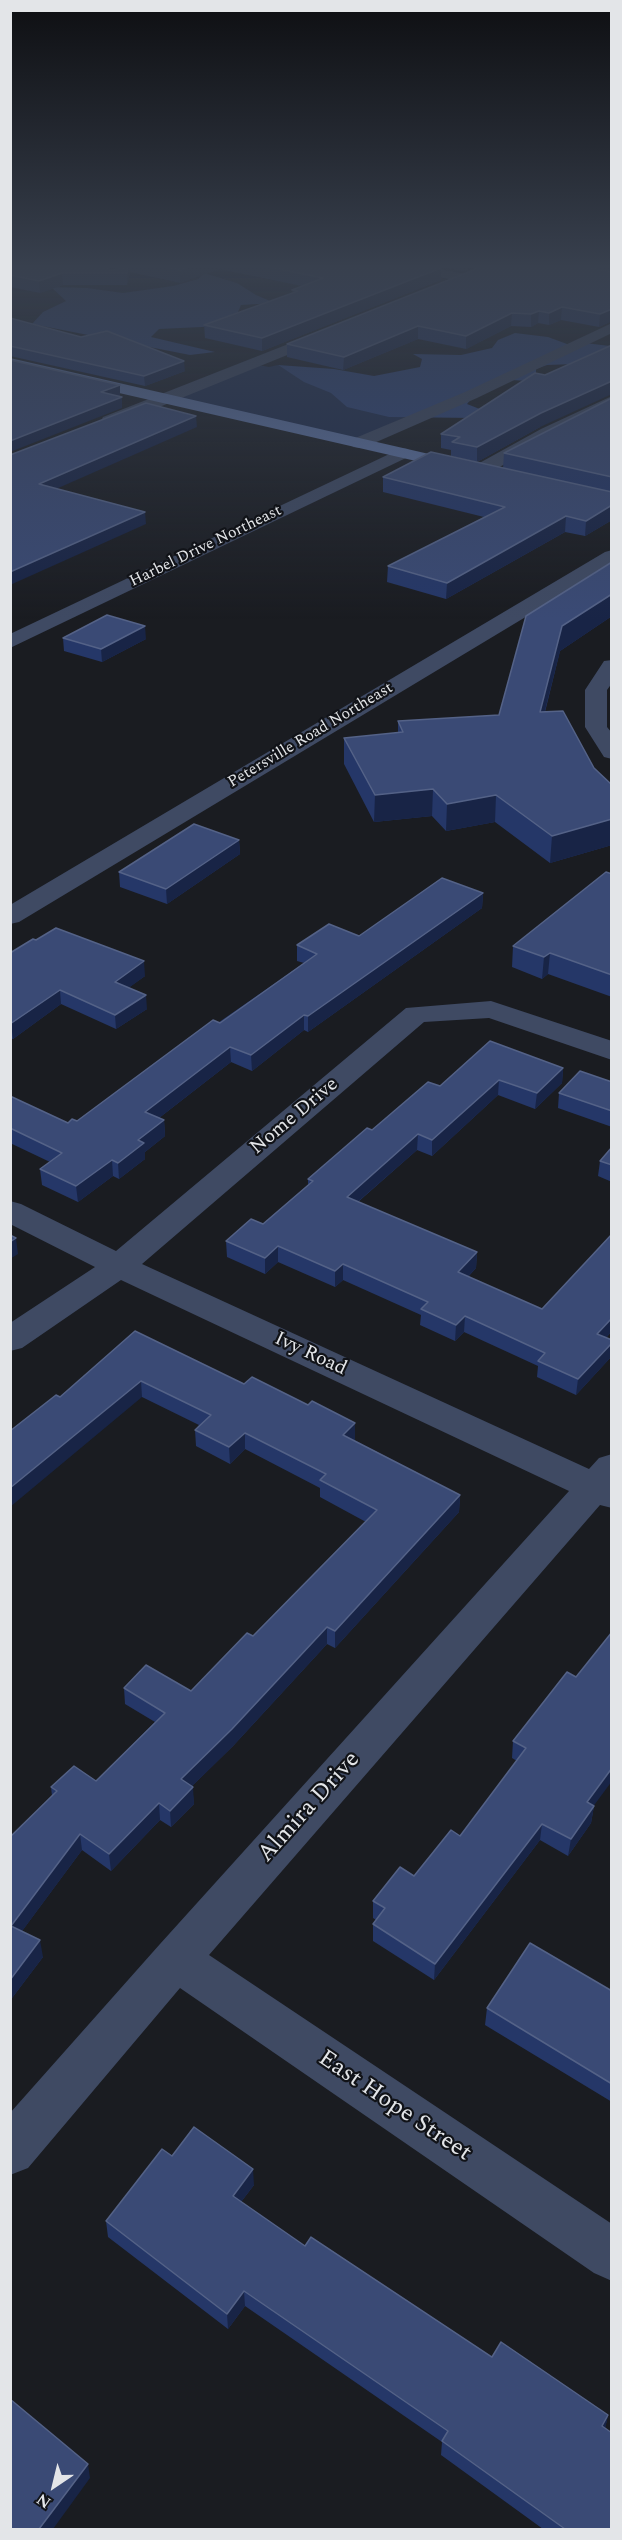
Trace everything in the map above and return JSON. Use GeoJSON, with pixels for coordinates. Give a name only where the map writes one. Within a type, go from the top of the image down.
{"type":"FeatureCollection","features":[{"type":"Feature","properties":{"kind":"main road"},"geometry":{"type":"LineString","coordinates":[[97,383],[502,476]]}},
{"type":"Feature","properties":{"kind":"street"},"geometry":{"type":"LineString","coordinates":[[90,429],[205,383]]}},
{"type":"Feature","properties":{"kind":"street"},"geometry":{"type":"LineString","coordinates":[[359,442],[497,383]]}},
{"type":"Feature","properties":{"kind":"street"},"geometry":{"type":"LineString","coordinates":[[480,471],[547,433],[612,401]]}},
{"type":"Feature","properties":{"kind":"street","name":"Harbel Drive Northeast"},"geometry":{"type":"LineString","coordinates":[[10,642],[402,453]]}},
{"type":"Feature","properties":{"kind":"street","name":"Petersville Road Northeast"},"geometry":{"type":"LineString","coordinates":[[10,916],[612,556]]}},
{"type":"Feature","properties":{"kind":"street"},"geometry":{"type":"LineString","coordinates":[[612,666],[596,690],[596,727],[612,752]]}},
{"type":"Feature","properties":{"kind":"street","name":"Nome Drive"},"geometry":{"type":"LineString","coordinates":[[10,1340],[119,1266],[416,1014],[491,1009],[612,1051]]}},
{"type":"Feature","properties":{"kind":"street","name":"Ivy Road"},"geometry":{"type":"LineString","coordinates":[[10,1212],[119,1266],[606,1483]]}},
{"type":"Feature","properties":{"kind":"street","name":"Almira Drive"},"geometry":{"type":"LineString","coordinates":[[10,2151],[176,1959],[606,1483]]}},
{"type":"Feature","properties":{"kind":"street","name":"East Hope Street"},"geometry":{"type":"LineString","coordinates":[[176,1959],[612,2255]]}},
{"type":"Feature","properties":{"kind":"shaded area"},"geometry":{"type":"Polygon","coordinates":[[[206,383],[341,383],[436,403],[353,441],[166,398],[206,383]]]}},
{"type":"Feature","properties":{"kind":"shaded area"},"geometry":{"type":"Polygon","coordinates":[[[305,383],[505,383],[473,397],[467,404],[495,415],[476,418],[389,417],[347,407],[331,393],[305,383]]]}},
{"type":"Feature","properties":{"kind":"building"},"geometry":{"type":"Polygon","coordinates":[[[10,383],[109,383],[120,385],[101,392],[122,397],[10,441],[10,383]]]}},
{"type":"Feature","properties":{"kind":"building"},"geometry":{"type":"Polygon","coordinates":[[[520,383],[609,383],[541,413],[477,447],[452,442],[460,437],[441,434],[520,383]]]}},
{"type":"Feature","properties":{"kind":"building"},"geometry":{"type":"Polygon","coordinates":[[[612,398],[612,477],[504,453],[612,398]]]}},
{"type":"Feature","properties":{"kind":"building"},"geometry":{"type":"Polygon","coordinates":[[[146,403],[196,416],[39,484],[145,512],[10,572],[10,455],[146,403]]]}},
{"type":"Feature","properties":{"kind":"building"},"geometry":{"type":"Polygon","coordinates":[[[431,452],[612,492],[612,505],[586,521],[566,516],[447,583],[388,566],[505,507],[383,477],[431,452]]]}},
{"type":"Feature","properties":{"kind":"building"},"geometry":{"type":"Polygon","coordinates":[[[612,562],[612,594],[562,626],[540,712],[563,711],[594,768],[612,785],[612,819],[552,836],[496,795],[447,804],[433,789],[375,795],[344,738],[403,732],[398,721],[499,715],[526,616],[612,562]]]}},
{"type":"Feature","properties":{"kind":"building"},"geometry":{"type":"Polygon","coordinates":[[[107,615],[145,626],[101,649],[63,638],[107,615]]]}},
{"type":"Feature","properties":{"kind":"building"},"geometry":{"type":"Polygon","coordinates":[[[194,824],[239,840],[166,889],[119,872],[194,824]]]}},
{"type":"Feature","properties":{"kind":"building"},"geometry":{"type":"Polygon","coordinates":[[[606,872],[612,874],[612,975],[550,953],[544,957],[513,946],[606,872]]]}},
{"type":"Feature","properties":{"kind":"building"},"geometry":{"type":"Polygon","coordinates":[[[442,878],[483,893],[308,1016],[304,1015],[251,1055],[230,1047],[145,1112],[164,1120],[138,1140],[144,1143],[118,1163],[112,1160],[76,1186],[40,1169],[62,1153],[10,1128],[10,1096],[68,1123],[72,1119],[77,1121],[213,1020],[220,1023],[317,954],[297,945],[329,924],[359,936],[442,878]]]}},
{"type":"Feature","properties":{"kind":"building"},"geometry":{"type":"Polygon","coordinates":[[[56,928],[144,961],[115,982],[146,995],[115,1015],[60,990],[10,1024],[10,953],[56,928]]]}},
{"type":"Feature","properties":{"kind":"building"},"geometry":{"type":"Polygon","coordinates":[[[490,1041],[563,1068],[537,1093],[499,1080],[432,1140],[418,1134],[347,1197],[477,1252],[458,1272],[542,1309],[612,1234],[612,1318],[597,1334],[612,1340],[612,1343],[578,1379],[538,1361],[545,1353],[465,1316],[456,1325],[421,1309],[428,1302],[343,1264],[335,1271],[278,1246],[265,1258],[226,1241],[251,1219],[263,1224],[313,1181],[308,1179],[367,1128],[372,1130],[428,1082],[440,1086],[490,1041]]]}},
{"type":"Feature","properties":{"kind":"building"},"geometry":{"type":"Polygon","coordinates":[[[580,1071],[612,1082],[612,1111],[559,1093],[580,1071]]]}},
{"type":"Feature","properties":{"kind":"building"},"geometry":{"type":"Polygon","coordinates":[[[612,1147],[612,1165],[600,1161],[612,1147]]]}},
{"type":"Feature","properties":{"kind":"building"},"geometry":{"type":"Polygon","coordinates":[[[135,1331],[244,1384],[252,1377],[308,1405],[312,1401],[355,1423],[343,1435],[460,1495],[335,1631],[327,1627],[232,1729],[181,1779],[193,1787],[170,1811],[159,1803],[109,1854],[80,1834],[11,1926],[40,1940],[10,1980],[10,1837],[57,1791],[51,1787],[74,1766],[96,1781],[165,1713],[124,1688],[146,1665],[191,1691],[247,1633],[253,1636],[377,1510],[320,1480],[326,1474],[245,1433],[229,1447],[195,1430],[211,1415],[141,1381],[10,1488],[10,1431],[56,1395],[60,1397],[135,1331]]]}},
{"type":"Feature","properties":{"kind":"building"},"geometry":{"type":"Polygon","coordinates":[[[612,1632],[612,1768],[587,1802],[594,1806],[571,1839],[542,1824],[435,1964],[373,1924],[385,1908],[373,1901],[400,1867],[414,1876],[451,1830],[460,1836],[526,1748],[513,1741],[567,1672],[576,1677],[612,1632]]]}},
{"type":"Feature","properties":{"kind":"building"},"geometry":{"type":"Polygon","coordinates":[[[530,1943],[612,1991],[612,2084],[487,2008],[530,1943]]]}},
{"type":"Feature","properties":{"kind":"building"},"geometry":{"type":"Polygon","coordinates":[[[194,2127],[253,2169],[233,2196],[305,2246],[311,2237],[492,2357],[501,2342],[608,2415],[602,2426],[612,2433],[612,2529],[565,2529],[442,2441],[448,2431],[244,2291],[227,2314],[106,2221],[162,2149],[172,2156],[194,2127]]]}},
{"type":"Feature","properties":{"kind":"building"},"geometry":{"type":"Polygon","coordinates":[[[10,2399],[88,2464],[39,2529],[10,2529],[10,2399]]]}}]}
